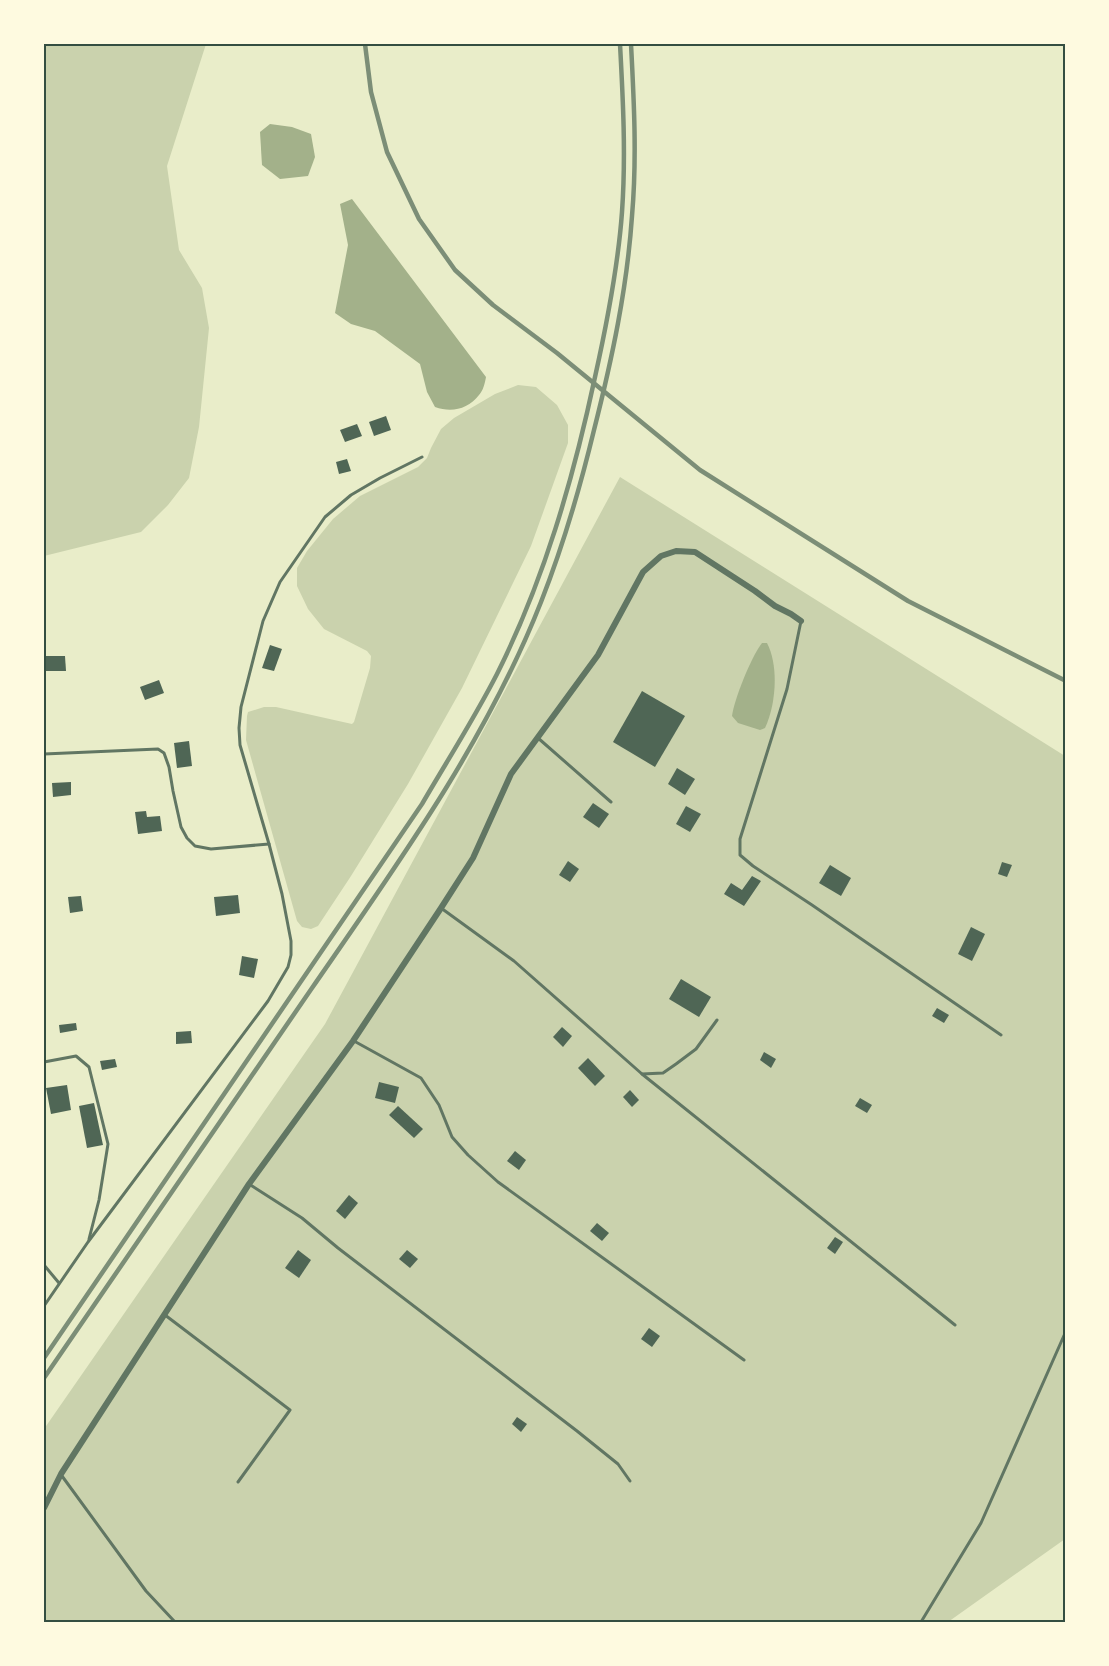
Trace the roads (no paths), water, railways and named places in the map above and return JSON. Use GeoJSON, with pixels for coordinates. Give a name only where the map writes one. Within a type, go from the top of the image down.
{"type":"FeatureCollection","features":[{"type":"Feature","properties":{"kind":"street"},"geometry":{"type":"LineString","coordinates":[[44,1508],[61,1474],[249,1184],[353,1041],[441,908],[472,858],[511,774],[598,655],[643,572],[661,556],[676,551],[695,552],[801,621]]}},
{"type":"Feature","properties":{"kind":"lane"},"geometry":{"type":"LineString","coordinates":[[44,1306],[88,1242],[267,1001],[288,967],[291,941],[282,894],[240,745],[241,707],[263,621],[280,582],[325,517],[351,495],[422,457]]}},
{"type":"Feature","properties":{"kind":"lane"},"geometry":{"type":"LineString","coordinates":[[801,621],[787,689],[740,839],[740,855],[1001,1035]]}},
{"type":"Feature","properties":{"kind":"lane"},"geometry":{"type":"LineString","coordinates":[[538,738],[611,802]]}},
{"type":"Feature","properties":{"kind":"lane"},"geometry":{"type":"LineString","coordinates":[[44,754],[158,749],[164,753],[169,767],[181,827],[195,846],[211,849],[269,844]]}},
{"type":"Feature","properties":{"kind":"lane"},"geometry":{"type":"LineString","coordinates":[[441,908],[514,961],[642,1074],[955,1325]]}},
{"type":"Feature","properties":{"kind":"lane"},"geometry":{"type":"LineString","coordinates":[[642,1074],[663,1073],[676,1064],[696,1049],[717,1020]]}},
{"type":"Feature","properties":{"kind":"lane"},"geometry":{"type":"LineString","coordinates":[[353,1041],[421,1078],[439,1105],[452,1137],[498,1182],[744,1360]]}},
{"type":"Feature","properties":{"kind":"lane"},"geometry":{"type":"LineString","coordinates":[[44,1062],[76,1056],[89,1067],[108,1144],[99,1200],[88,1242]]}},
{"type":"Feature","properties":{"kind":"lane"},"geometry":{"type":"LineString","coordinates":[[249,1184],[302,1218],[577,1431],[618,1464],[630,1481]]}},
{"type":"Feature","properties":{"kind":"lane"},"geometry":{"type":"LineString","coordinates":[[44,1265],[59,1283]]}},
{"type":"Feature","properties":{"kind":"lane"},"geometry":{"type":"LineString","coordinates":[[165,1315],[290,1410],[238,1482]]}},
{"type":"Feature","properties":{"kind":"lane"},"geometry":{"type":"LineString","coordinates":[[921,1623],[981,1523],[1065,1331]]}},
{"type":"Feature","properties":{"kind":"lane"},"geometry":{"type":"LineString","coordinates":[[61,1474],[146,1591],[175,1623]]}},
{"type":"Feature","properties":{"kind":"railway"},"geometry":{"type":"LineString","coordinates":[[365,44],[371,92],[387,152],[419,219],[455,270],[493,305],[557,353],[700,470],[908,601],[1066,681]]}},
{"type":"Feature","properties":{"kind":"railway"},"geometry":{"type":"LineString","coordinates":[[44,1358],[422,804],[479,707],[514,638],[543,566],[567,491],[612,295],[618,254],[624,170],[620,44]]}},
{"type":"Feature","properties":{"kind":"railway"},"geometry":{"type":"LineString","coordinates":[[44,1378],[407,849],[467,753],[519,654],[549,581],[570,517],[601,403],[618,324],[630,243],[634,195],[631,44]]}}]}
